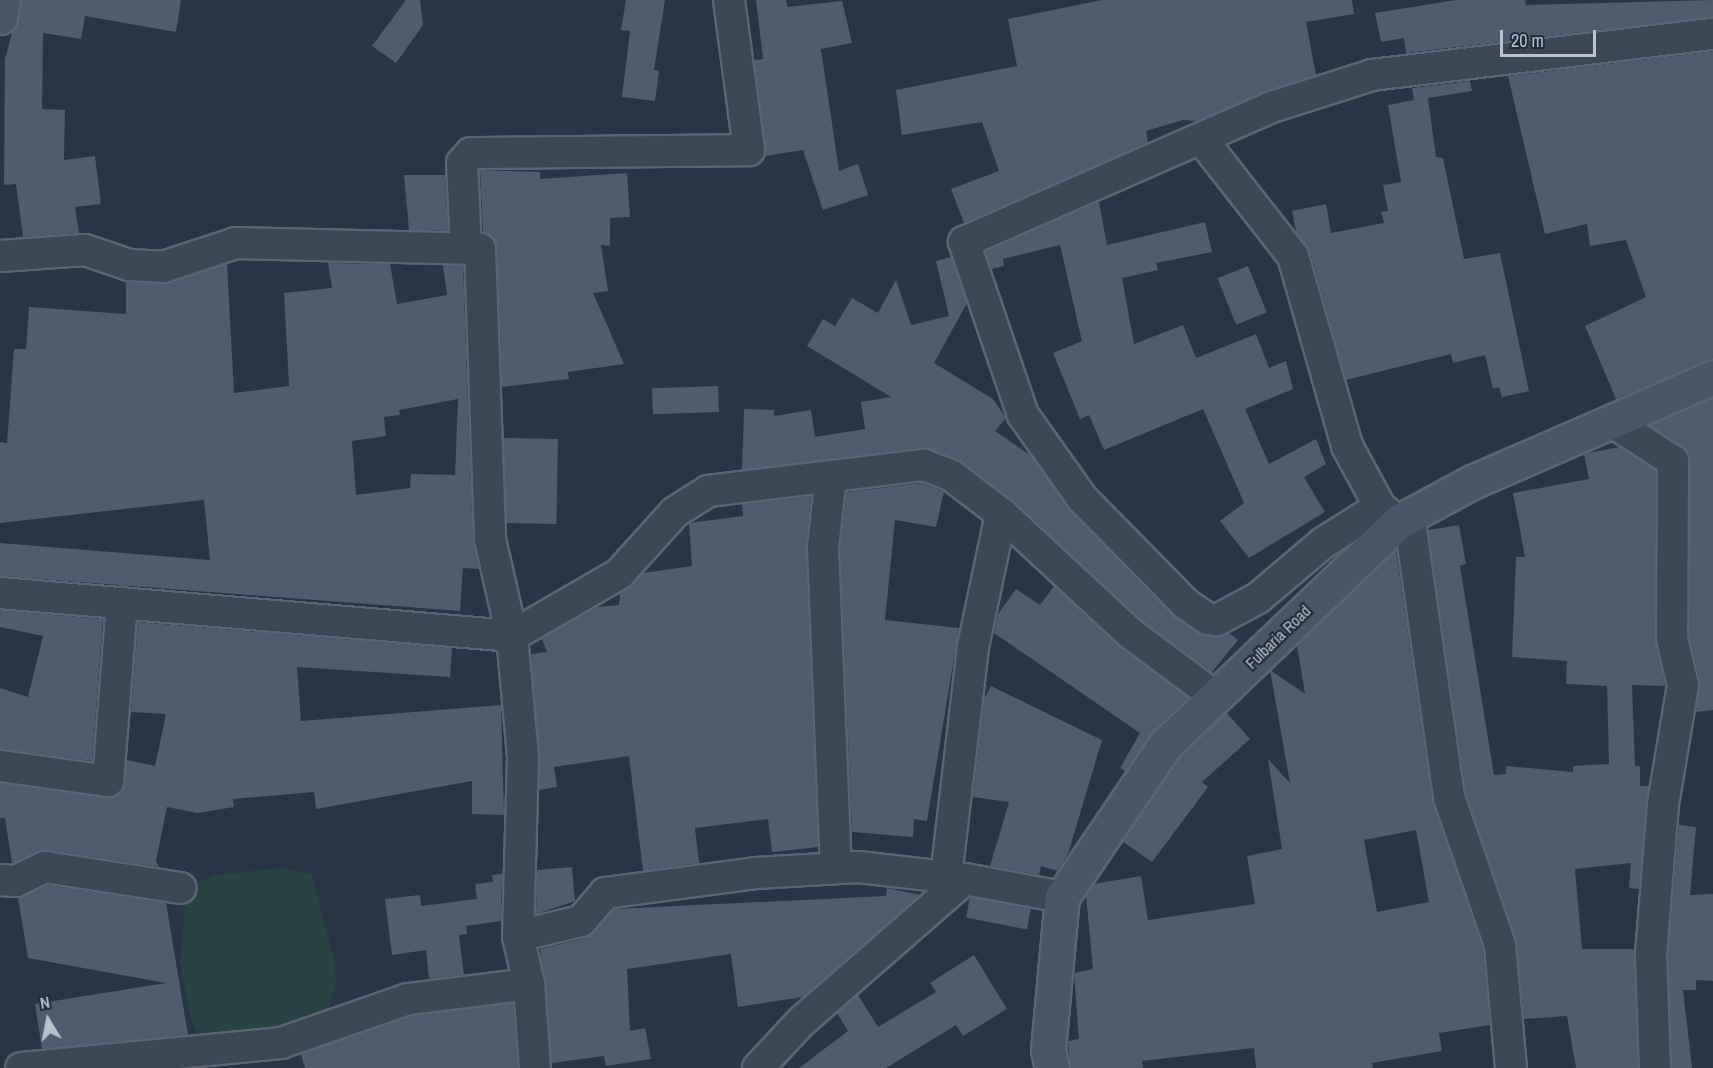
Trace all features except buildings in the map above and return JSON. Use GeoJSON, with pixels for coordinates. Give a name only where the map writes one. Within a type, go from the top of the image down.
{"type":"FeatureCollection","features":[{"type":"Feature","properties":{"kind":"main road"},"geometry":{"type":"LineString","coordinates":[[0,17],[3,0]]}},
{"type":"Feature","properties":{"kind":"main road","name":"Fulbaria Road"},"geometry":{"type":"LineString","coordinates":[[1052,1068],[1048,1050],[1062,897],[1074,871],[1165,745],[1216,697],[1396,515],[1614,423],[1713,377]]}},
{"type":"Feature","properties":{"kind":"street"},"geometry":{"type":"LineString","coordinates":[[466,248],[462,163],[471,153],[749,150],[729,0]]}},
{"type":"Feature","properties":{"kind":"street"},"geometry":{"type":"LineString","coordinates":[[1396,515],[1323,543],[1258,598],[1218,620],[1208,619],[1158,577],[1082,498],[1023,415],[964,242],[1203,141],[1272,107],[1372,75],[1713,34]]}},
{"type":"Feature","properties":{"kind":"street"},"geometry":{"type":"LineString","coordinates":[[1203,141],[1293,256],[1347,446],[1396,515],[1449,796],[1500,945],[1511,1068]]}},
{"type":"Feature","properties":{"kind":"street"},"geometry":{"type":"LineString","coordinates":[[0,256],[85,250],[129,265],[163,267],[236,243],[466,248],[482,252],[490,539],[512,636],[523,757],[518,936],[529,984],[535,1068]]}},
{"type":"Feature","properties":{"kind":"street"},"geometry":{"type":"LineString","coordinates":[[1614,423],[1673,461],[1672,639],[1683,685],[1664,805],[1651,954],[1655,1068]]}},
{"type":"Feature","properties":{"kind":"street"},"geometry":{"type":"LineString","coordinates":[[0,593],[512,636],[620,574],[675,512],[708,491],[924,465],[952,476],[1001,514],[1130,633],[1216,697]]}},
{"type":"Feature","properties":{"kind":"street"},"geometry":{"type":"LineString","coordinates":[[831,476],[823,547],[836,868]]}},
{"type":"Feature","properties":{"kind":"street"},"geometry":{"type":"LineString","coordinates":[[758,1068],[802,1021],[955,878],[972,647],[1001,514]]}},
{"type":"Feature","properties":{"kind":"street"},"geometry":{"type":"LineString","coordinates":[[0,766],[108,781],[122,603]]}},
{"type":"Feature","properties":{"kind":"street"},"geometry":{"type":"LineString","coordinates":[[0,880],[16,881],[45,867],[180,888]]}},
{"type":"Feature","properties":{"kind":"street"},"geometry":{"type":"LineString","coordinates":[[518,936],[581,921],[605,893],[836,868],[955,878],[1062,897]]}},
{"type":"Feature","properties":{"kind":"street"},"geometry":{"type":"LineString","coordinates":[[21,1068],[286,1056],[408,999],[529,984]]}},
{"type":"Feature","properties":{"kind":"green space"},"geometry":{"type":"Polygon","coordinates":[[[283,868],[312,874],[334,960],[336,982],[328,1009],[294,1027],[200,1039],[191,1021],[180,962],[186,893],[195,883],[216,875],[283,868]]]}}]}
